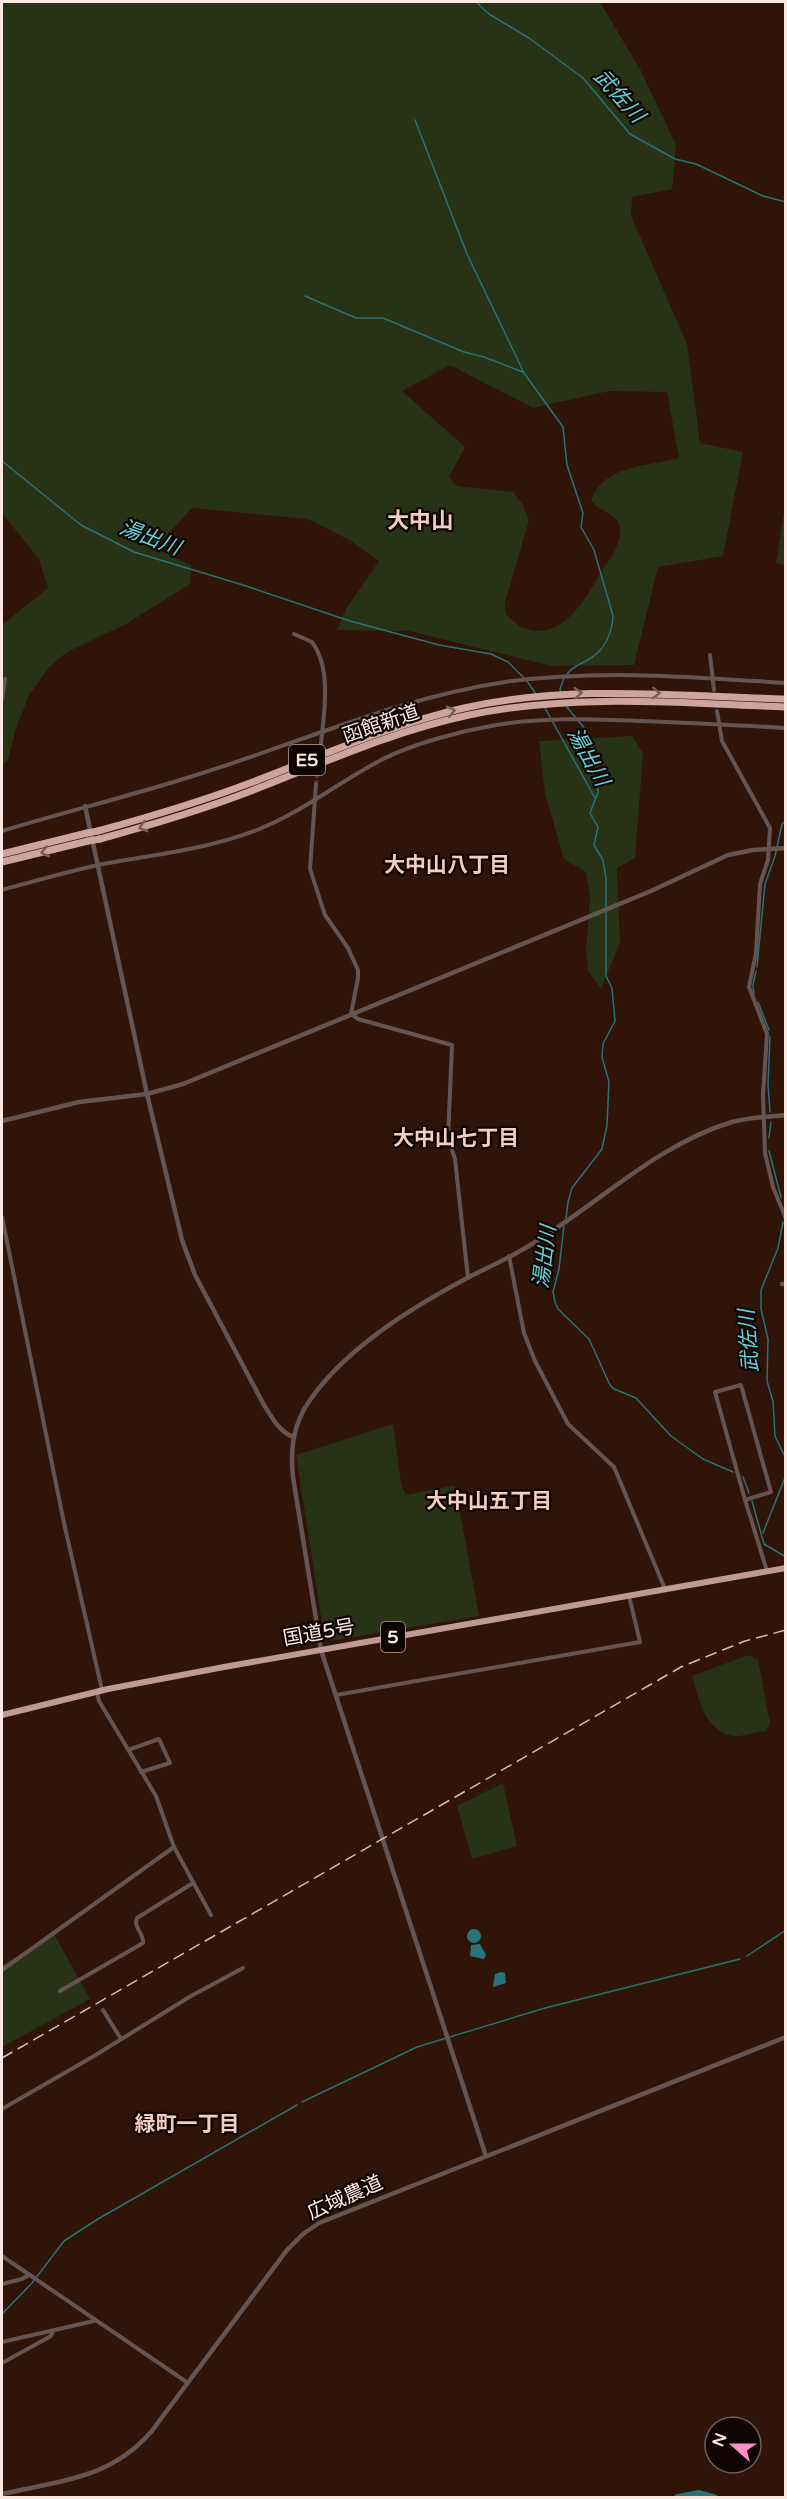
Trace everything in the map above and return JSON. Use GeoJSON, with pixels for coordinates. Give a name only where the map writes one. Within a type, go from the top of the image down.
{"type":"FeatureCollection","features":[{"type":"Feature","properties":{"kind":"highway","name":"函館新道"},"geometry":{"type":"LineString","coordinates":[[2,854],[99,835],[215,804],[386,738],[518,702],[597,692],[784,703]]}},
{"type":"Feature","properties":{"kind":"highway","name":"函館新道"},"geometry":{"type":"LineString","coordinates":[[518,702],[597,700],[784,703]]}},
{"type":"Feature","properties":{"kind":"highway","name":"函館新道"},"geometry":{"type":"LineString","coordinates":[[2,862],[87,837]]}},
{"type":"Feature","properties":{"kind":"highway","name":"国道5号"},"geometry":{"type":"LineString","coordinates":[[2,1716],[100,1691],[786,1568]]}},
{"type":"Feature","properties":{"kind":"street"},"geometry":{"type":"LineString","coordinates":[[294,634],[312,642],[321,664],[324,688],[321,744]]}},
{"type":"Feature","properties":{"kind":"street"},"geometry":{"type":"LineString","coordinates":[[710,655],[714,690]]}},
{"type":"Feature","properties":{"kind":"street"},"geometry":{"type":"LineString","coordinates":[[2,831],[193,776],[434,696],[524,680],[590,675],[713,678],[786,683]]}},
{"type":"Feature","properties":{"kind":"street"},"geometry":{"type":"LineString","coordinates":[[2,700],[5,679]]}},
{"type":"Feature","properties":{"kind":"street"},"geometry":{"type":"LineString","coordinates":[[717,711],[722,741],[770,828],[771,849],[760,884],[756,953],[749,987],[767,1034],[764,1117],[767,1164],[786,1219]]}},
{"type":"Feature","properties":{"kind":"street"},"geometry":{"type":"LineString","coordinates":[[2,890],[99,865],[240,836],[273,824],[314,802],[348,779],[400,752],[495,725],[543,720],[600,719],[786,728]]}},
{"type":"Feature","properties":{"kind":"street"},"geometry":{"type":"LineString","coordinates":[[316,784],[310,869],[325,915],[351,954],[358,970],[351,1014]]}},
{"type":"Feature","properties":{"kind":"street"},"geometry":{"type":"LineString","coordinates":[[85,806],[147,1094],[189,1262],[264,1405],[276,1424],[287,1435],[293,1437]]}},
{"type":"Feature","properties":{"kind":"street"},"geometry":{"type":"LineString","coordinates":[[2,1121],[78,1102],[147,1094],[183,1084],[609,909],[728,855],[783,848]]}},
{"type":"Feature","properties":{"kind":"street"},"geometry":{"type":"LineString","coordinates":[[351,1014],[358,1019],[452,1045],[448,1138],[455,1159],[468,1278]]}},
{"type":"Feature","properties":{"kind":"street"},"geometry":{"type":"LineString","coordinates":[[486,2156],[321,1650],[293,1477],[291,1455],[293,1437],[302,1413],[310,1400],[349,1356],[417,1308],[560,1227],[634,1173],[674,1148],[732,1122],[786,1115]]}},
{"type":"Feature","properties":{"kind":"street"},"geometry":{"type":"LineString","coordinates":[[2,1217],[100,1691],[99,1701],[156,1796],[174,1847],[211,1915]]}},
{"type":"Feature","properties":{"kind":"street"},"geometry":{"type":"LineString","coordinates":[[509,1256],[524,1333],[535,1361],[568,1424],[614,1467],[666,1589]]}},
{"type":"Feature","properties":{"kind":"street"},"geometry":{"type":"LineString","coordinates":[[745,1500],[771,1492],[741,1385],[716,1392],[745,1500],[767,1571]]}},
{"type":"Feature","properties":{"kind":"street"},"geometry":{"type":"LineString","coordinates":[[336,1695],[640,1641],[629,1596]]}},
{"type":"Feature","properties":{"kind":"street"},"geometry":{"type":"LineString","coordinates":[[128,1750],[159,1738],[170,1763],[141,1773]]}},
{"type":"Feature","properties":{"kind":"street"},"geometry":{"type":"LineString","coordinates":[[2,1970],[174,1847]]}},
{"type":"Feature","properties":{"kind":"street"},"geometry":{"type":"LineString","coordinates":[[60,1991],[143,1943],[143,1938],[136,1925],[137,1918],[193,1883]]}},
{"type":"Feature","properties":{"kind":"street"},"geometry":{"type":"LineString","coordinates":[[2,2109],[191,1996],[243,1968]]}},
{"type":"Feature","properties":{"kind":"street"},"geometry":{"type":"LineString","coordinates":[[103,2010],[121,2039]]}},
{"type":"Feature","properties":{"kind":"street","name":"広域農道"},"geometry":{"type":"LineString","coordinates":[[2,2494],[80,2477],[111,2466],[143,2441],[265,2279],[303,2234],[330,2219],[786,2037]]}},
{"type":"Feature","properties":{"kind":"street"},"geometry":{"type":"LineString","coordinates":[[2,2256],[188,2383]]}},
{"type":"Feature","properties":{"kind":"street"},"geometry":{"type":"LineString","coordinates":[[2,2284],[22,2279],[28,2275]]}},
{"type":"Feature","properties":{"kind":"street"},"geometry":{"type":"LineString","coordinates":[[2,2342],[95,2320]]}},
{"type":"Feature","properties":{"kind":"street"},"geometry":{"type":"LineString","coordinates":[[2,2363],[51,2336],[52,2331]]}},
{"type":"Feature","properties":{"kind":"green space"},"geometry":{"type":"Polygon","coordinates":[[[2,2],[600,2],[641,71],[676,145],[672,189],[632,197],[631,216],[687,344],[700,443],[743,452],[723,556],[658,567],[634,665],[552,666],[409,631],[337,630],[346,609],[379,561],[351,541],[308,519],[192,508],[155,548],[191,565],[190,584],[126,624],[67,652],[49,667],[29,695],[16,728],[8,760],[2,766],[2,625],[48,588],[39,559],[2,513],[2,2]],[[450,365],[402,391],[465,447],[449,477],[457,486],[513,492],[523,505],[529,520],[505,603],[506,614],[521,627],[537,631],[560,624],[579,607],[617,546],[620,534],[619,523],[591,500],[597,488],[617,473],[679,458],[667,392],[609,391],[533,408],[450,365]]]}},
{"type":"Feature","properties":{"kind":"green space"},"geometry":{"type":"Polygon","coordinates":[[[785,506],[785,566],[776,563],[785,506]]]}},
{"type":"Feature","properties":{"kind":"green space"},"geometry":{"type":"Polygon","coordinates":[[[632,736],[643,753],[635,858],[617,868],[620,943],[601,988],[588,971],[586,951],[590,897],[586,872],[564,859],[545,793],[539,741],[632,736]]]}},
{"type":"Feature","properties":{"kind":"green space"},"geometry":{"type":"Polygon","coordinates":[[[393,1424],[401,1484],[406,1495],[455,1485],[479,1616],[330,1641],[324,1636],[296,1455],[393,1424]]]}},
{"type":"Feature","properties":{"kind":"green space"},"geometry":{"type":"Polygon","coordinates":[[[748,1655],[758,1660],[770,1723],[766,1731],[733,1736],[715,1728],[709,1721],[700,1703],[692,1676],[748,1655]]]}},
{"type":"Feature","properties":{"kind":"green space"},"geometry":{"type":"Polygon","coordinates":[[[503,1783],[517,1846],[472,1859],[457,1806],[503,1783]]]}},
{"type":"Feature","properties":{"kind":"green space"},"geometry":{"type":"Polygon","coordinates":[[[54,1934],[90,1999],[2,2047],[2,1965],[54,1934]]]}},
{"type":"Feature","properties":{"kind":"water"},"geometry":{"type":"Polygon","coordinates":[[[471,1929],[477,1929],[481,1936],[477,1943],[471,1943],[467,1939],[467,1933],[471,1929]]]}},
{"type":"Feature","properties":{"kind":"water"},"geometry":{"type":"Polygon","coordinates":[[[480,1944],[486,1955],[484,1959],[470,1956],[471,1945],[480,1944]]]}},
{"type":"Feature","properties":{"kind":"water"},"geometry":{"type":"Polygon","coordinates":[[[505,1973],[506,1983],[493,1987],[495,1974],[505,1973]]]}},
{"type":"Feature","properties":{"kind":"waterway","name":"武佐川"},"geometry":{"type":"LineString","coordinates":[[476,2],[489,14],[529,38],[583,78],[630,134],[675,159],[696,164],[763,196],[786,202]]}},
{"type":"Feature","properties":{"kind":"waterway"},"geometry":{"type":"LineString","coordinates":[[415,120],[467,254],[524,373],[563,427],[567,465],[583,513],[581,527],[594,550],[613,616],[604,645],[591,658],[567,674]]}},
{"type":"Feature","properties":{"kind":"waterway"},"geometry":{"type":"LineString","coordinates":[[305,296],[356,318],[383,318],[464,352],[523,372]]}},
{"type":"Feature","properties":{"kind":"waterway","name":"湯出川"},"geometry":{"type":"LineString","coordinates":[[2,461],[81,525],[134,552],[350,621],[439,645],[491,654],[508,662],[536,694]]}},
{"type":"Feature","properties":{"kind":"waterway"},"geometry":{"type":"LineString","coordinates":[[561,693],[564,678]]}},
{"type":"Feature","properties":{"kind":"waterway","name":"湯出川"},"geometry":{"type":"LineString","coordinates":[[566,706],[586,730],[593,743],[588,765],[597,783],[598,792],[590,813],[598,827],[594,845],[603,860],[606,879],[606,976],[612,988],[615,1021],[603,1044],[602,1057],[609,1082],[607,1125],[602,1149],[572,1188],[566,1219]]}},
{"type":"Feature","properties":{"kind":"waterway","name":"湯出川"},"geometry":{"type":"LineString","coordinates":[[545,708],[595,798]]}},
{"type":"Feature","properties":{"kind":"waterway","name":"武佐川"},"geometry":{"type":"LineString","coordinates":[[757,967],[765,884],[775,856],[782,824],[786,821]]}},
{"type":"Feature","properties":{"kind":"waterway","name":"武佐川"},"geometry":{"type":"LineString","coordinates":[[754,995],[753,985],[756,971]]}},
{"type":"Feature","properties":{"kind":"waterway","name":"武佐川"},"geometry":{"type":"LineString","coordinates":[[758,1002],[769,1030]]}},
{"type":"Feature","properties":{"kind":"waterway","name":"武佐川"},"geometry":{"type":"LineString","coordinates":[[770,1037],[768,1084],[770,1112]]}},
{"type":"Feature","properties":{"kind":"waterway","name":"武佐川"},"geometry":{"type":"LineString","coordinates":[[769,1138],[771,1122]]}},
{"type":"Feature","properties":{"kind":"waterway","name":"武佐川"},"geometry":{"type":"LineString","coordinates":[[769,1151],[781,1197]]}},
{"type":"Feature","properties":{"kind":"waterway","name":"武佐川"},"geometry":{"type":"LineString","coordinates":[[783,1222],[778,1248],[761,1290],[761,1309],[768,1339],[767,1381],[773,1401],[775,1436],[786,1459]]}},
{"type":"Feature","properties":{"kind":"waterway","name":"湯出川"},"geometry":{"type":"LineString","coordinates":[[564,1226],[559,1269],[553,1292],[555,1302],[558,1309],[589,1339],[610,1385],[636,1398],[671,1436],[703,1459],[733,1472]]}},
{"type":"Feature","properties":{"kind":"waterway","name":"武佐川"},"geometry":{"type":"LineString","coordinates":[[763,1533],[786,1475]]}},
{"type":"Feature","properties":{"kind":"waterway","name":"湯出川"},"geometry":{"type":"LineString","coordinates":[[743,1477],[749,1493]]}},
{"type":"Feature","properties":{"kind":"waterway","name":"湯出川"},"geometry":{"type":"LineString","coordinates":[[752,1501],[764,1544],[786,1557]]}},
{"type":"Feature","properties":{"kind":"waterway"},"geometry":{"type":"LineString","coordinates":[[747,1956],[786,1930]]}},
{"type":"Feature","properties":{"kind":"waterway"},"geometry":{"type":"LineString","coordinates":[[302,2102],[417,2047],[545,2008],[740,1959]]}},
{"type":"Feature","properties":{"kind":"waterway"},"geometry":{"type":"LineString","coordinates":[[2,2314],[32,2283],[64,2241],[98,2219],[297,2105]]}},
{"type":"Feature","properties":{"kind":"waterway"},"geometry":{"type":"LineString","coordinates":[[678,2498],[699,2494],[714,2498]]}},
{"type":"Feature","properties":{"kind":"tunnel"},"geometry":{"type":"LineString","coordinates":[[316,784],[321,744]]}},
{"type":"Feature","properties":{"kind":"railway"},"geometry":{"type":"LineString","coordinates":[[2,2058],[681,1667],[745,1641],[786,1630]]}},
{"type":"Feature","properties":{"kind":"district","name":"大中山"},"geometry":{"type":"Point","coordinates":[420,521]}},
{"type":"Feature","properties":{"kind":"district","name":"大中山八丁目"},"geometry":{"type":"Point","coordinates":[447,865]}},
{"type":"Feature","properties":{"kind":"district","name":"大中山七丁目"},"geometry":{"type":"Point","coordinates":[456,1138]}},
{"type":"Feature","properties":{"kind":"district","name":"大中山五丁目"},"geometry":{"type":"Point","coordinates":[489,1501]}},
{"type":"Feature","properties":{"kind":"district","name":"緑町一丁目"},"geometry":{"type":"Point","coordinates":[187,2124]}}]}
